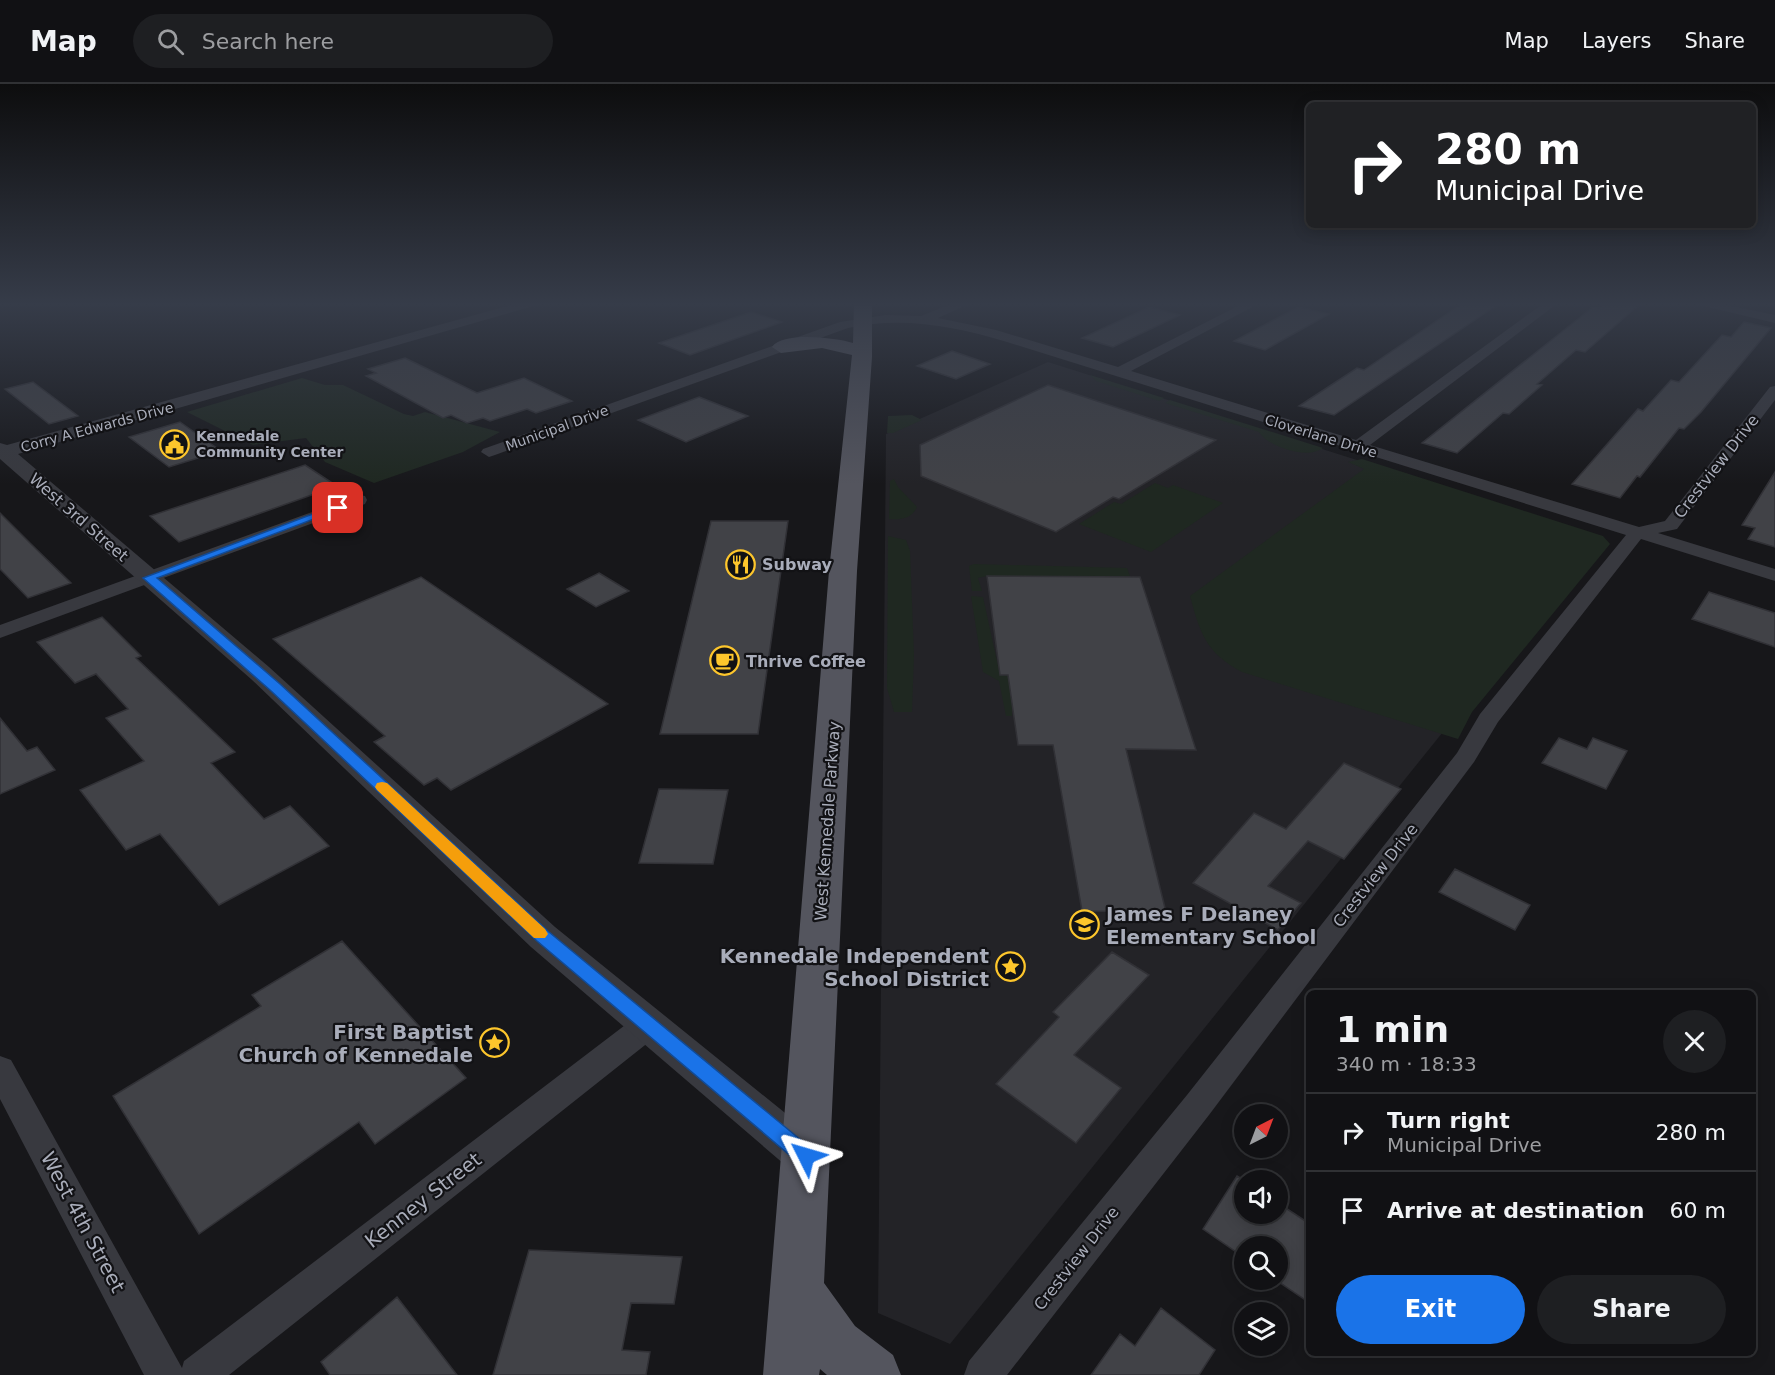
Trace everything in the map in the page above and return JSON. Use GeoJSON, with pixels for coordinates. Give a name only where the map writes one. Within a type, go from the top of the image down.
{"type":"FeatureCollection","features":[{"type":"Feature","properties":{"kind":"main road","name":"West Kennedale Parkway"},"geometry":{"type":"LineString","coordinates":[[791,1375],[843,571],[859,363]]}},
{"type":"Feature","properties":{"kind":"main road"},"geometry":{"type":"LineString","coordinates":[[797,1291],[835,1346],[873,1375]]}},
{"type":"Feature","properties":{"kind":"street","name":"Corry A Edwards Drive"},"geometry":{"type":"LineString","coordinates":[[2,451],[317,363]]}},
{"type":"Feature","properties":{"kind":"street","name":"Municipal Drive"},"geometry":{"type":"LineString","coordinates":[[489,452],[736,363]]}},
{"type":"Feature","properties":{"kind":"street","name":"Cloverlane Drive"},"geometry":{"type":"LineString","coordinates":[[1087,363],[1775,575]]}},
{"type":"Feature","properties":{"kind":"street"},"geometry":{"type":"LineString","coordinates":[[1118,373],[1137,363]]}},
{"type":"Feature","properties":{"kind":"street"},"geometry":{"type":"LineString","coordinates":[[1356,447],[1470,363]]}},
{"type":"Feature","properties":{"kind":"street","name":"Crestview Drive"},"geometry":{"type":"LineString","coordinates":[[983,1375],[1198,1105],[1458,767],[1488,719],[1637,533],[1671,525],[1775,390]]}},
{"type":"Feature","properties":{"kind":"street","name":"West 3rd Street"},"geometry":{"type":"LineString","coordinates":[[2,451],[275,687],[543,937],[806,1156]]}},
{"type":"Feature","properties":{"kind":"street"},"geometry":{"type":"LineString","coordinates":[[0,632],[359,500]]}},
{"type":"Feature","properties":{"kind":"street","name":"Kenney Street"},"geometry":{"type":"LineString","coordinates":[[198,1375],[648,1024]]}},
{"type":"Feature","properties":{"kind":"street","name":"West 4th Street"},"geometry":{"type":"LineString","coordinates":[[1,1073],[165,1375]]}},
{"type":"Feature","properties":{"kind":"shaded area","name":"James F Delaney Elementary School"},"geometry":{"type":"Polygon","coordinates":[[[1045,363],[1052,363],[1600,537],[950,1344],[878,1313],[886,434],[1045,363]]]}},
{"type":"Feature","properties":{"kind":"shaded area"},"geometry":{"type":"Polygon","coordinates":[[[1090,375],[1164,398],[1159,401],[1096,381],[1090,375]]]}},
{"type":"Feature","properties":{"kind":"shaded area"},"geometry":{"type":"Polygon","coordinates":[[[302,378],[325,385],[343,385],[404,414],[413,416],[425,412],[500,432],[463,452],[374,483],[325,462],[306,438],[253,445],[187,412],[302,378]]]}},
{"type":"Feature","properties":{"kind":"shaded area"},"geometry":{"type":"Polygon","coordinates":[[[1170,400],[1323,448],[1308,453],[1279,447],[1259,432],[1165,403],[1170,400]]]}},
{"type":"Feature","properties":{"kind":"shaded area"},"geometry":{"type":"Polygon","coordinates":[[[912,415],[922,420],[893,433],[887,433],[888,416],[912,415]]]}},
{"type":"Feature","properties":{"kind":"shaded area"},"geometry":{"type":"Polygon","coordinates":[[[1362,459],[1603,536],[1610,544],[1472,712],[1458,739],[1242,672],[1212,649],[1197,621],[1190,596],[1364,469],[1348,462],[1362,459]]]}},
{"type":"Feature","properties":{"kind":"shaded area"},"geometry":{"type":"Polygon","coordinates":[[[894,479],[898,487],[917,507],[912,514],[901,519],[889,519],[890,481],[894,479]]]}},
{"type":"Feature","properties":{"kind":"shaded area"},"geometry":{"type":"Polygon","coordinates":[[[1155,483],[1168,488],[1173,485],[1223,503],[1151,552],[1079,524],[1114,502],[1121,504],[1155,483]]]}},
{"type":"Feature","properties":{"kind":"shaded area"},"geometry":{"type":"Polygon","coordinates":[[[888,536],[906,540],[910,551],[914,655],[912,712],[894,712],[887,688],[888,536]]]}},
{"type":"Feature","properties":{"kind":"shaded area"},"geometry":{"type":"Polygon","coordinates":[[[974,564],[1127,568],[1130,576],[987,576],[978,578],[982,591],[972,591],[969,566],[974,564]]]}},
{"type":"Feature","properties":{"kind":"shaded area"},"geometry":{"type":"Polygon","coordinates":[[[971,596],[983,597],[1000,675],[1094,676],[1012,702],[1012,716],[1006,716],[999,681],[983,672],[971,596]]]}},
{"type":"Feature","properties":{"kind":"building"},"geometry":{"type":"Polygon","coordinates":[[[387,363],[416,363],[477,393],[524,378],[572,401],[536,413],[527,409],[490,421],[483,418],[467,423],[451,415],[443,418],[366,376],[376,373],[368,369],[387,363]]]}},
{"type":"Feature","properties":{"kind":"building"},"geometry":{"type":"Polygon","coordinates":[[[923,363],[990,364],[956,379],[917,366],[923,363]]]}},
{"type":"Feature","properties":{"kind":"building"},"geometry":{"type":"Polygon","coordinates":[[[1374,363],[1411,363],[1334,415],[1299,406],[1357,368],[1364,370],[1374,363]]]}},
{"type":"Feature","properties":{"kind":"building"},"geometry":{"type":"Polygon","coordinates":[[[1522,363],[1561,363],[1537,384],[1542,385],[1509,414],[1503,413],[1457,453],[1422,443],[1522,363]]]}},
{"type":"Feature","properties":{"kind":"building"},"geometry":{"type":"Polygon","coordinates":[[[1696,363],[1742,363],[1701,412],[1684,429],[1679,428],[1620,498],[1572,484],[1638,409],[1643,411],[1671,380],[1679,382],[1696,363]]]}},
{"type":"Feature","properties":{"kind":"building"},"geometry":{"type":"Polygon","coordinates":[[[33,382],[78,416],[49,424],[5,389],[33,382]]]}},
{"type":"Feature","properties":{"kind":"building"},"geometry":{"type":"Polygon","coordinates":[[[1048,385],[1216,440],[1119,499],[1113,497],[1056,532],[921,476],[920,445],[1048,385]]]}},
{"type":"Feature","properties":{"kind":"building"},"geometry":{"type":"Polygon","coordinates":[[[699,397],[748,416],[686,442],[638,420],[699,397]]]}},
{"type":"Feature","properties":{"kind":"building","name":"Kennedale Community Center"},"geometry":{"type":"Polygon","coordinates":[[[180,422],[221,451],[169,467],[129,437],[180,422]]]}},
{"type":"Feature","properties":{"kind":"building"},"geometry":{"type":"Polygon","coordinates":[[[305,465],[337,486],[179,542],[150,516],[305,465]]]}},
{"type":"Feature","properties":{"kind":"building"},"geometry":{"type":"Polygon","coordinates":[[[1775,472],[1775,547],[1748,539],[1755,528],[1742,525],[1775,472]]]}},
{"type":"Feature","properties":{"kind":"building"},"geometry":{"type":"Polygon","coordinates":[[[0,513],[71,583],[28,598],[0,569],[0,513]]]}},
{"type":"Feature","properties":{"kind":"building"},"geometry":{"type":"Polygon","coordinates":[[[711,521],[788,521],[758,734],[660,734],[711,521]]]}},
{"type":"Feature","properties":{"kind":"building"},"geometry":{"type":"Polygon","coordinates":[[[599,573],[629,591],[596,607],[567,589],[599,573]]]}},
{"type":"Feature","properties":{"kind":"building"},"geometry":{"type":"Polygon","coordinates":[[[987,576],[1140,577],[1196,750],[1126,749],[1166,912],[1082,911],[1053,745],[1018,745],[1008,675],[1000,675],[987,576]]]}},
{"type":"Feature","properties":{"kind":"building"},"geometry":{"type":"Polygon","coordinates":[[[421,577],[608,704],[451,790],[437,778],[424,785],[374,742],[385,736],[273,639],[421,577]]]}},
{"type":"Feature","properties":{"kind":"building"},"geometry":{"type":"Polygon","coordinates":[[[1709,592],[1775,613],[1775,647],[1692,619],[1709,592]]]}},
{"type":"Feature","properties":{"kind":"building"},"geometry":{"type":"Polygon","coordinates":[[[102,617],[141,656],[136,658],[235,752],[211,763],[264,819],[290,806],[329,846],[219,905],[160,834],[126,850],[80,790],[144,761],[106,718],[128,709],[96,674],[75,683],[37,642],[102,617]]]}},
{"type":"Feature","properties":{"kind":"building"},"geometry":{"type":"Polygon","coordinates":[[[0,718],[27,751],[37,747],[55,770],[0,794],[0,718]]]}},
{"type":"Feature","properties":{"kind":"building"},"geometry":{"type":"Polygon","coordinates":[[[1559,738],[1587,749],[1593,738],[1627,751],[1606,789],[1542,763],[1559,738]]]}},
{"type":"Feature","properties":{"kind":"building"},"geometry":{"type":"Polygon","coordinates":[[[1344,763],[1401,789],[1344,859],[1308,841],[1268,886],[1301,903],[1278,930],[1193,883],[1254,813],[1286,829],[1344,763]]]}},
{"type":"Feature","properties":{"kind":"building"},"geometry":{"type":"Polygon","coordinates":[[[659,789],[728,790],[713,864],[639,863],[659,789]]]}},
{"type":"Feature","properties":{"kind":"building"},"geometry":{"type":"Polygon","coordinates":[[[1455,869],[1530,905],[1515,930],[1439,892],[1455,869]]]}},
{"type":"Feature","properties":{"kind":"building"},"geometry":{"type":"Polygon","coordinates":[[[342,941],[466,1078],[375,1144],[359,1122],[199,1234],[113,1096],[261,1006],[252,995],[342,941]]]}},
{"type":"Feature","properties":{"kind":"building"},"geometry":{"type":"Polygon","coordinates":[[[1112,952],[1149,975],[1074,1055],[1121,1088],[1076,1143],[996,1084],[1059,1017],[1053,1012],[1112,952]]]}},
{"type":"Feature","properties":{"kind":"building"},"geometry":{"type":"Polygon","coordinates":[[[1234,1181],[1234,1224],[1288,1224],[1288,1210],[1306,1221],[1306,1300],[1288,1288],[1288,1236],[1234,1236],[1234,1250],[1203,1229],[1234,1181]]]}},
{"type":"Feature","properties":{"kind":"building"},"geometry":{"type":"Polygon","coordinates":[[[529,1250],[682,1257],[674,1304],[631,1303],[622,1350],[650,1352],[646,1375],[493,1375],[529,1250]]]}},
{"type":"Feature","properties":{"kind":"building"},"geometry":{"type":"Polygon","coordinates":[[[397,1297],[457,1375],[330,1375],[321,1362],[397,1297]]]}},
{"type":"Feature","properties":{"kind":"building"},"geometry":{"type":"Polygon","coordinates":[[[1161,1308],[1215,1350],[1199,1375],[1091,1375],[1120,1334],[1135,1346],[1161,1308]]]}},
{"type":"Feature","properties":{"kind":"slow traffic"},"geometry":{"type":"LineString","coordinates":[[382,787],[540,934]]}},
{"type":"Feature","properties":{"kind":"place","name":"Kennedale Community Center"},"geometry":{"type":"Point","coordinates":[175,444]}},
{"type":"Feature","properties":{"kind":"place","name":"Subway"},"geometry":{"type":"Point","coordinates":[741,564]}},
{"type":"Feature","properties":{"kind":"place","name":"Thrive Coffee"},"geometry":{"type":"Point","coordinates":[725,661]}},
{"type":"Feature","properties":{"kind":"place","name":"James F Delaney Elementary School"},"geometry":{"type":"Point","coordinates":[1085,925]}},
{"type":"Feature","properties":{"kind":"place","name":"Kennedale Independent School District"},"geometry":{"type":"Point","coordinates":[1010,967]}},
{"type":"Feature","properties":{"kind":"place","name":"First Baptist Church of Kennedale"},"geometry":{"type":"Point","coordinates":[494,1043]}},
{"type":"Feature","properties":{"kind":"route"},"geometry":{"type":"LineString","coordinates":[[338,508],[149,578],[275,687],[543,937],[806,1156]]}}]}
